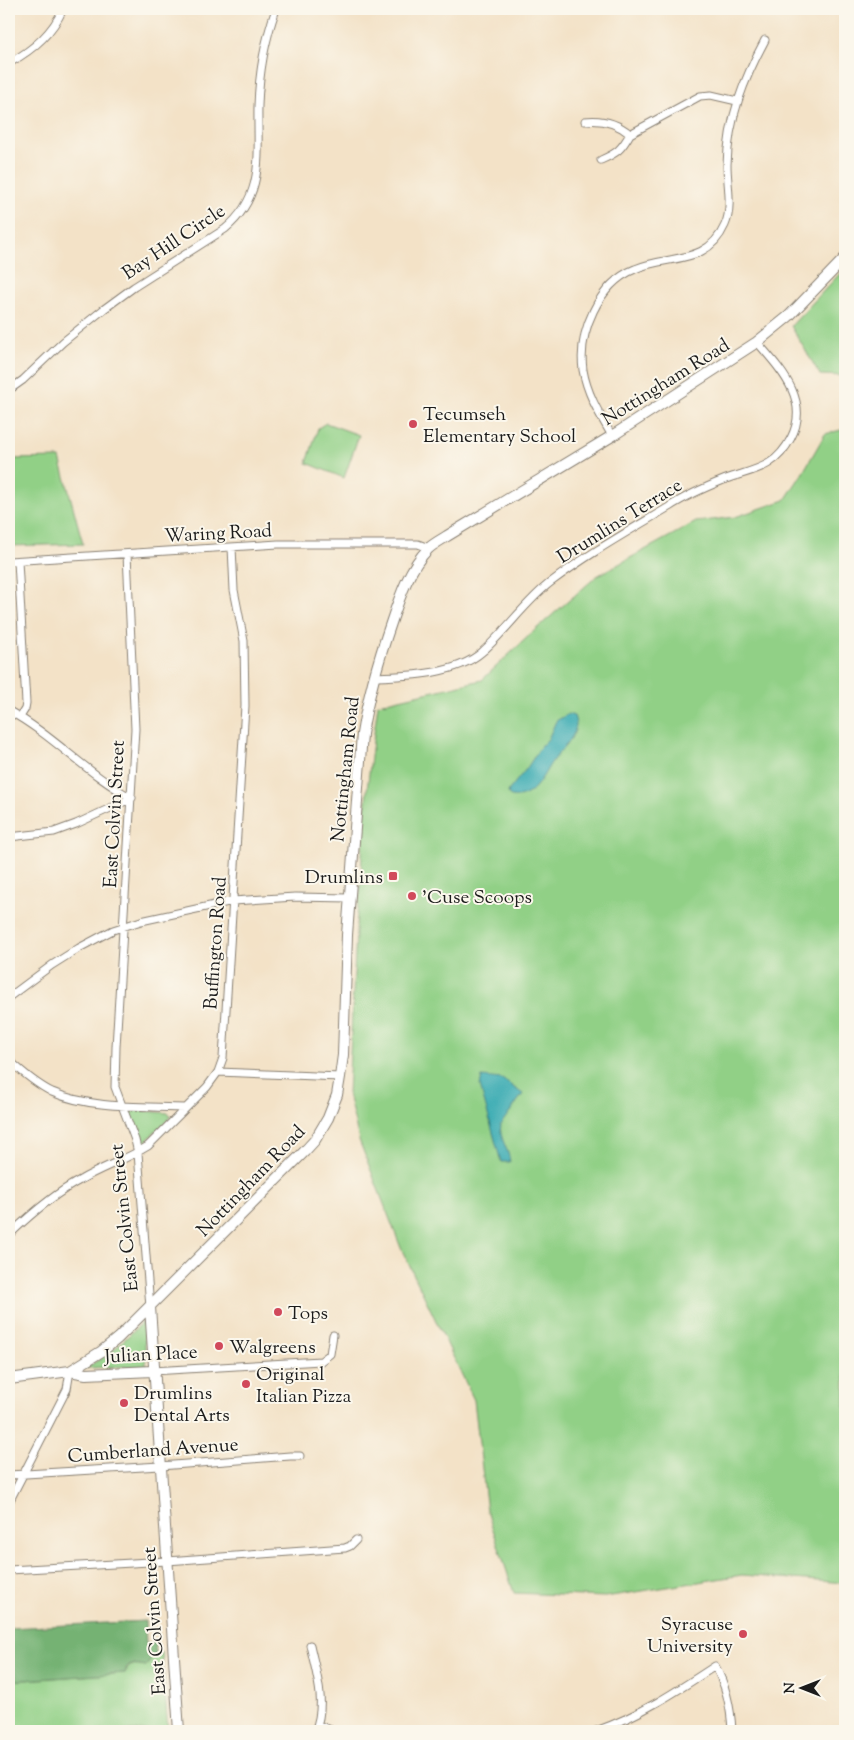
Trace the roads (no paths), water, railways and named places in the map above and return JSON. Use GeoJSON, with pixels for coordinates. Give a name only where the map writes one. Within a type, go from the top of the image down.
{"type":"FeatureCollection","features":[{"type":"Feature","properties":{"kind":"street"},"geometry":{"type":"LineString","coordinates":[[9,63],[42,42],[64,9]]}},
{"type":"Feature","properties":{"kind":"street","name":"Bay Hill Circle"},"geometry":{"type":"LineString","coordinates":[[9,390],[104,309],[134,287],[225,230],[244,209],[258,174],[258,105],[263,54],[276,9]]}},
{"type":"Feature","properties":{"kind":"street"},"geometry":{"type":"LineString","coordinates":[[612,436],[588,389],[583,371],[582,355],[585,334],[592,314],[609,288],[632,270],[648,264],[701,253],[716,240],[728,217],[728,143],[737,101],[765,40]]}},
{"type":"Feature","properties":{"kind":"street"},"geometry":{"type":"LineString","coordinates":[[601,160],[617,153],[630,134],[700,96],[711,95],[737,101]]}},
{"type":"Feature","properties":{"kind":"street"},"geometry":{"type":"LineString","coordinates":[[585,122],[606,121],[630,134]]}},
{"type":"Feature","properties":{"kind":"street","name":"Nottingham Road"},"geometry":{"type":"LineString","coordinates":[[9,1379],[70,1371],[102,1351],[118,1338],[150,1308],[314,1140],[328,1118],[337,1095],[343,1055],[349,898],[362,734],[374,677],[399,600],[410,575],[429,548],[612,436],[757,342],[789,316],[845,258]]}},
{"type":"Feature","properties":{"kind":"street","name":"Drumlins Terrace"},"geometry":{"type":"LineString","coordinates":[[374,677],[448,670],[465,664],[482,652],[549,584],[584,559],[680,500],[703,488],[729,478],[753,472],[769,463],[782,452],[795,429],[797,411],[795,397],[790,384],[779,368],[757,342]]}},
{"type":"Feature","properties":{"kind":"street","name":"Waring Road"},"geometry":{"type":"LineString","coordinates":[[9,562],[278,544],[418,544],[429,548]]}},
{"type":"Feature","properties":{"kind":"street","name":"Buffington Road"},"geometry":{"type":"LineString","coordinates":[[9,1235],[57,1193],[99,1170],[138,1153],[148,1146],[207,1087],[218,1072],[223,1058],[234,901],[246,670],[244,640],[234,590],[232,547]]}},
{"type":"Feature","properties":{"kind":"street","name":"East Colvin Street"},"geometry":{"type":"LineString","coordinates":[[127,554],[135,709],[132,798],[115,1086],[138,1153],[179,1731]]}},
{"type":"Feature","properties":{"kind":"street"},"geometry":{"type":"LineString","coordinates":[[18,561],[26,703],[20,717]]}},
{"type":"Feature","properties":{"kind":"street"},"geometry":{"type":"LineString","coordinates":[[9,711],[61,745],[107,783],[132,798]]}},
{"type":"Feature","properties":{"kind":"street"},"geometry":{"type":"LineString","coordinates":[[9,836],[54,832],[132,798]]}},
{"type":"Feature","properties":{"kind":"street"},"geometry":{"type":"LineString","coordinates":[[9,997],[52,965],[79,948],[123,927],[141,921],[234,901],[349,898]]}},
{"type":"Feature","properties":{"kind":"street"},"geometry":{"type":"LineString","coordinates":[[9,1060],[27,1076],[52,1091],[75,1100],[121,1105],[185,1108]]}},
{"type":"Feature","properties":{"kind":"street"},"geometry":{"type":"LineString","coordinates":[[218,1072],[340,1078]]}},
{"type":"Feature","properties":{"kind":"street","name":"Julian Place"},"geometry":{"type":"LineString","coordinates":[[70,1371],[86,1374],[321,1361],[330,1354],[333,1334]]}},
{"type":"Feature","properties":{"kind":"street"},"geometry":{"type":"LineString","coordinates":[[9,1502],[67,1389],[70,1371]]}},
{"type":"Feature","properties":{"kind":"street","name":"Cumberland Avenue"},"geometry":{"type":"LineString","coordinates":[[9,1475],[300,1456]]}},
{"type":"Feature","properties":{"kind":"street"},"geometry":{"type":"LineString","coordinates":[[9,1570],[345,1548],[356,1540]]}},
{"type":"Feature","properties":{"kind":"street"},"geometry":{"type":"LineString","coordinates":[[310,1645],[322,1704],[316,1728],[333,1731]]}},
{"type":"Feature","properties":{"kind":"street"},"geometry":{"type":"LineString","coordinates":[[596,1731],[631,1717],[667,1697],[715,1666],[723,1683],[732,1731]]}},
{"type":"Feature","properties":{"kind":"water"},"geometry":{"type":"Polygon","coordinates":[[[568,714],[574,716],[576,723],[573,736],[531,791],[519,797],[511,797],[508,793],[509,790],[548,739],[556,721],[568,714]]]}},
{"type":"Feature","properties":{"kind":"water"},"geometry":{"type":"Polygon","coordinates":[[[482,1077],[502,1079],[523,1094],[501,1124],[500,1129],[510,1162],[501,1162],[480,1086],[482,1077]]]}},
{"type":"Feature","properties":{"kind":"place","name":"Tecumseh Elementary School"},"geometry":{"type":"Point","coordinates":[413,424]}},
{"type":"Feature","properties":{"kind":"place","name":"Drumlins"},"geometry":{"type":"Point","coordinates":[393,876]}},
{"type":"Feature","properties":{"kind":"place","name":"'Cuse Scoops"},"geometry":{"type":"Point","coordinates":[412,896]}},
{"type":"Feature","properties":{"kind":"place","name":"Tops"},"geometry":{"type":"Point","coordinates":[278,1312]}},
{"type":"Feature","properties":{"kind":"place","name":"Walgreens"},"geometry":{"type":"Point","coordinates":[219,1346]}},
{"type":"Feature","properties":{"kind":"place","name":"Original Italian Pizza"},"geometry":{"type":"Point","coordinates":[246,1384]}},
{"type":"Feature","properties":{"kind":"place","name":"Drumlins Dental Arts"},"geometry":{"type":"Point","coordinates":[124,1403]}},
{"type":"Feature","properties":{"kind":"place","name":"Syracuse University"},"geometry":{"type":"Point","coordinates":[743,1634]}}]}
